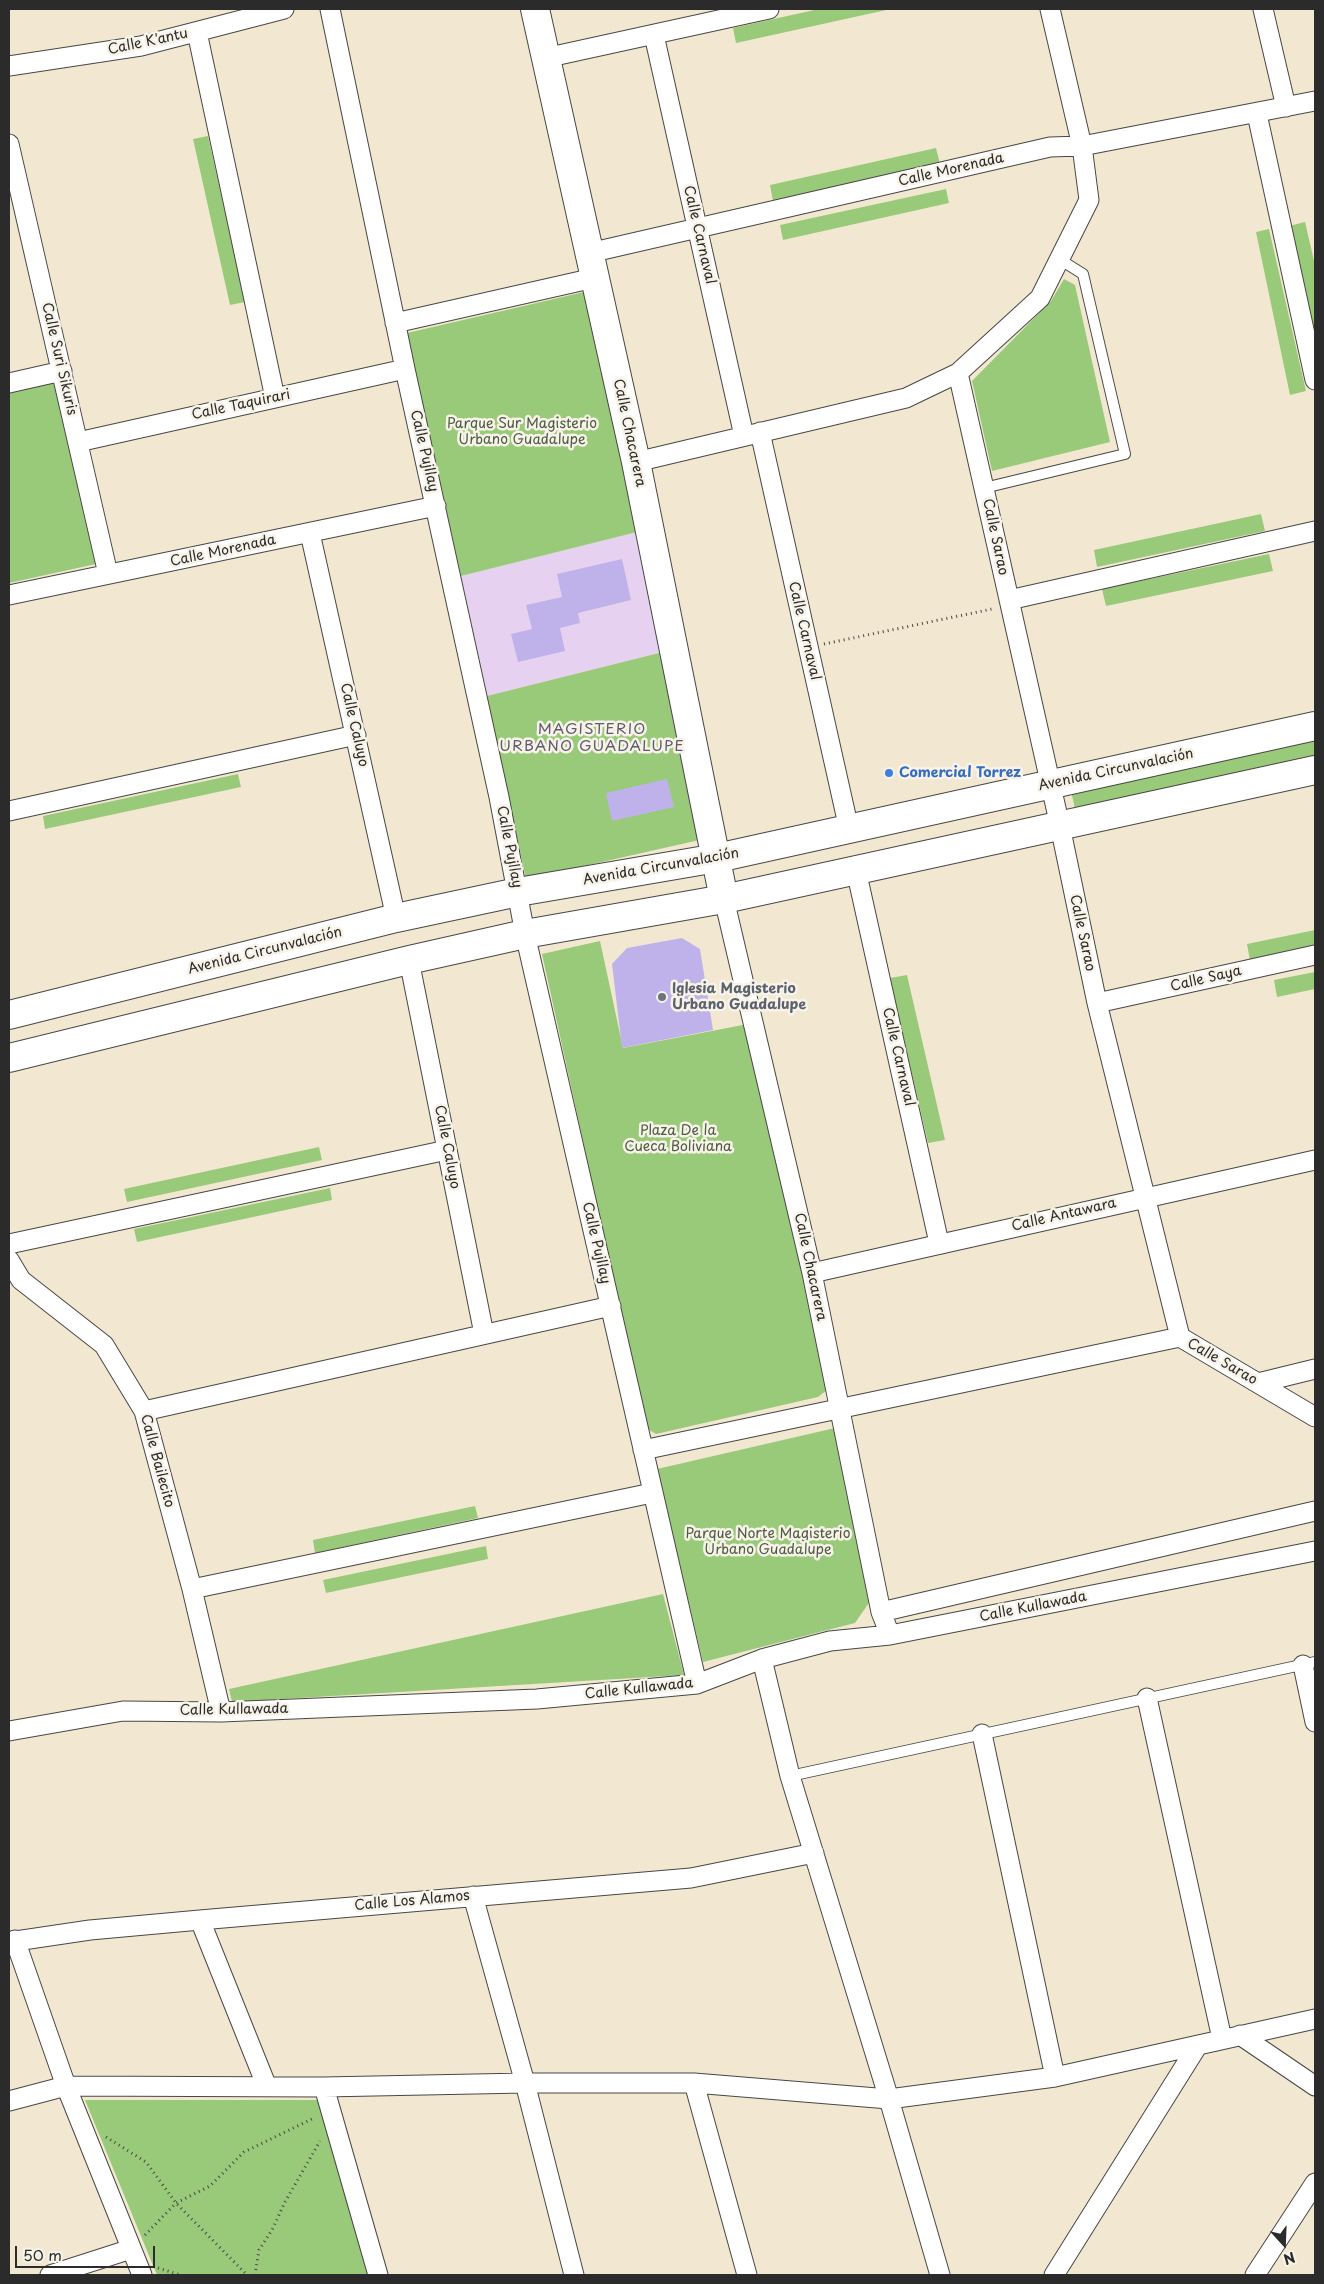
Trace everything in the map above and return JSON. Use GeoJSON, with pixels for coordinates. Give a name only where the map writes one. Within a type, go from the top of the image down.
{"type":"FeatureCollection","features":[{"type":"Feature","properties":{"kind":"main road","name":"Calle Chacarera"},"geometry":{"type":"LineString","coordinates":[[534,9],[636,462],[724,899]]}},
{"type":"Feature","properties":{"kind":"main road","name":"Avenida Circunvalación"},"geometry":{"type":"LineString","coordinates":[[9,1015],[396,918],[518,892],[716,858],[1315,726]]}},
{"type":"Feature","properties":{"kind":"main road"},"geometry":{"type":"LineString","coordinates":[[9,1058],[409,960],[525,934],[724,899],[1315,770]]}},
{"type":"Feature","properties":{"kind":"street","name":"Calle K'antu"},"geometry":{"type":"LineString","coordinates":[[9,66],[141,46],[284,9]]}},
{"type":"Feature","properties":{"kind":"street","name":"Calle Pujllay"},"geometry":{"type":"LineString","coordinates":[[330,9],[395,323],[518,892],[525,934],[697,1684]]}},
{"type":"Feature","properties":{"kind":"street"},"geometry":{"type":"LineString","coordinates":[[545,58],[769,9]]}},
{"type":"Feature","properties":{"kind":"street"},"geometry":{"type":"LineString","coordinates":[[636,462],[906,398],[958,373],[1040,298],[1089,200],[1082,146],[1050,9]]}},
{"type":"Feature","properties":{"kind":"street"},"geometry":{"type":"LineString","coordinates":[[1263,9],[1286,107]]}},
{"type":"Feature","properties":{"kind":"street"},"geometry":{"type":"LineString","coordinates":[[197,32],[274,398]]}},
{"type":"Feature","properties":{"kind":"street","name":"Calle Carnaval"},"geometry":{"type":"LineString","coordinates":[[654,35],[698,228],[808,647],[849,829]]}},
{"type":"Feature","properties":{"kind":"street","name":"Calle Morenada"},"geometry":{"type":"LineString","coordinates":[[395,323],[592,265],[698,228],[1050,147],[1082,146],[1257,114],[1315,101]]}},
{"type":"Feature","properties":{"kind":"street"},"geometry":{"type":"LineString","coordinates":[[1257,114],[1315,380]]}},
{"type":"Feature","properties":{"kind":"street","name":"Calle Suri Sikuris"},"geometry":{"type":"LineString","coordinates":[[9,144],[12,172],[62,371],[108,574]]}},
{"type":"Feature","properties":{"kind":"street","name":"Calle Taquirari"},"geometry":{"type":"LineString","coordinates":[[78,442],[405,369]]}},
{"type":"Feature","properties":{"kind":"street"},"geometry":{"type":"LineString","coordinates":[[9,383],[62,371]]}},
{"type":"Feature","properties":{"kind":"street","name":"Calle Sarao"},"geometry":{"type":"LineString","coordinates":[[958,373],[1049,785],[1060,826],[1097,1003],[1180,1337],[1315,1417]]}},
{"type":"Feature","properties":{"kind":"street","name":"Calle Morenada"},"geometry":{"type":"LineString","coordinates":[[9,595],[436,506]]}},
{"type":"Feature","properties":{"kind":"street"},"geometry":{"type":"LineString","coordinates":[[1009,603],[1315,531]]}},
{"type":"Feature","properties":{"kind":"street","name":"Calle Caluyo"},"geometry":{"type":"LineString","coordinates":[[310,532],[396,918]]}},
{"type":"Feature","properties":{"kind":"street"},"geometry":{"type":"LineString","coordinates":[[9,812],[356,735]]}},
{"type":"Feature","properties":{"kind":"street","name":"Calle Carnaval"},"geometry":{"type":"LineString","coordinates":[[856,870],[939,1243]]}},
{"type":"Feature","properties":{"kind":"street","name":"Calle Chacarera"},"geometry":{"type":"LineString","coordinates":[[724,899],[812,1273],[881,1612],[890,1635]]}},
{"type":"Feature","properties":{"kind":"street","name":"Calle Saya"},"geometry":{"type":"LineString","coordinates":[[1097,1003],[1315,955]]}},
{"type":"Feature","properties":{"kind":"street","name":"Calle Caluyo"},"geometry":{"type":"LineString","coordinates":[[409,960],[484,1334]]}},
{"type":"Feature","properties":{"kind":"street"},"geometry":{"type":"LineString","coordinates":[[9,1244],[447,1150]]}},
{"type":"Feature","properties":{"kind":"street","name":"Calle Antawara"},"geometry":{"type":"LineString","coordinates":[[812,1273],[1146,1196],[1315,1160]]}},
{"type":"Feature","properties":{"kind":"street","name":"Calle Bailecito"},"geometry":{"type":"LineString","coordinates":[[9,1260],[20,1280],[104,1345],[144,1411],[192,1589],[221,1712]]}},
{"type":"Feature","properties":{"kind":"street"},"geometry":{"type":"LineString","coordinates":[[144,1411],[611,1306]]}},
{"type":"Feature","properties":{"kind":"street"},"geometry":{"type":"LineString","coordinates":[[643,1450],[1180,1337]]}},
{"type":"Feature","properties":{"kind":"street"},"geometry":{"type":"LineString","coordinates":[[1258,1383],[1315,1369]]}},
{"type":"Feature","properties":{"kind":"street"},"geometry":{"type":"LineString","coordinates":[[192,1589],[652,1493]]}},
{"type":"Feature","properties":{"kind":"street"},"geometry":{"type":"LineString","coordinates":[[881,1612],[1315,1512]]}},
{"type":"Feature","properties":{"kind":"street","name":"Calle Kullawada"},"geometry":{"type":"LineString","coordinates":[[9,1731],[123,1711],[221,1712],[537,1699],[697,1684],[762,1659],[830,1641],[890,1635],[1315,1551]]}},
{"type":"Feature","properties":{"kind":"street"},"geometry":{"type":"LineString","coordinates":[[762,1659],[790,1776],[889,2099],[940,2275]]}},
{"type":"Feature","properties":{"kind":"street"},"geometry":{"type":"LineString","coordinates":[[1309,1664],[1315,1722]]}},
{"type":"Feature","properties":{"kind":"street"},"geometry":{"type":"LineString","coordinates":[[1147,1698],[1222,2039]]}},
{"type":"Feature","properties":{"kind":"street"},"geometry":{"type":"LineString","coordinates":[[982,1734],[1055,2076]]}},
{"type":"Feature","properties":{"kind":"street","name":"Calle Los Alamos"},"geometry":{"type":"LineString","coordinates":[[12,1941],[90,1930],[691,1878],[814,1853]]}},
{"type":"Feature","properties":{"kind":"street"},"geometry":{"type":"LineString","coordinates":[[473,1896],[525,2083],[574,2275]]}},
{"type":"Feature","properties":{"kind":"street"},"geometry":{"type":"LineString","coordinates":[[200,1920],[267,2087]]}},
{"type":"Feature","properties":{"kind":"street"},"geometry":{"type":"LineString","coordinates":[[12,1941],[78,2119],[142,2275]]}},
{"type":"Feature","properties":{"kind":"street"},"geometry":{"type":"LineString","coordinates":[[9,2101],[66,2086],[324,2087],[525,2083],[694,2083],[889,2099],[1055,2076],[1315,2018]]}},
{"type":"Feature","properties":{"kind":"street"},"geometry":{"type":"LineString","coordinates":[[1240,2035],[1315,2086]]}},
{"type":"Feature","properties":{"kind":"street"},"geometry":{"type":"LineString","coordinates":[[1054,2275],[1198,2045]]}},
{"type":"Feature","properties":{"kind":"street"},"geometry":{"type":"LineString","coordinates":[[694,2083],[748,2275]]}},
{"type":"Feature","properties":{"kind":"street"},"geometry":{"type":"LineString","coordinates":[[324,2087],[378,2275]]}},
{"type":"Feature","properties":{"kind":"street"},"geometry":{"type":"LineString","coordinates":[[1255,2275],[1315,2182]]}},
{"type":"Feature","properties":{"kind":"street"},"geometry":{"type":"LineString","coordinates":[[50,2275],[131,2249]]}},
{"type":"Feature","properties":{"kind":"lane"},"geometry":{"type":"LineString","coordinates":[[984,488],[1125,454],[1083,274],[1059,259]]}},
{"type":"Feature","properties":{"kind":"lane"},"geometry":{"type":"LineString","coordinates":[[790,1776],[1309,1664]]}},
{"type":"Feature","properties":{"kind":"path"},"geometry":{"type":"LineString","coordinates":[[808,647],[1009,603]]}},
{"type":"Feature","properties":{"kind":"path"},"geometry":{"type":"LineString","coordinates":[[131,2249],[176,2203],[210,2186],[244,2152],[331,2114]]}},
{"type":"Feature","properties":{"kind":"path"},"geometry":{"type":"LineString","coordinates":[[255,2275],[258,2250],[272,2230],[331,2114]]}},
{"type":"Feature","properties":{"kind":"path"},"geometry":{"type":"LineString","coordinates":[[78,2119],[146,2162],[176,2203],[247,2275]]}},
{"type":"Feature","properties":{"kind":"shaded area"},"geometry":{"type":"Polygon","coordinates":[[[637,532],[663,652],[487,696],[461,576],[637,532]]]}},
{"type":"Feature","properties":{"kind":"green space"},"geometry":{"type":"Polygon","coordinates":[[[819,9],[891,9],[736,43],[733,28],[819,9]]]}},
{"type":"Feature","properties":{"kind":"green space"},"geometry":{"type":"Polygon","coordinates":[[[208,136],[245,302],[230,305],[193,139],[208,136]]]}},
{"type":"Feature","properties":{"kind":"green space"},"geometry":{"type":"Polygon","coordinates":[[[936,148],[940,164],[773,201],[770,185],[936,148]]]}},
{"type":"Feature","properties":{"kind":"green space"},"geometry":{"type":"Polygon","coordinates":[[[946,189],[949,203],[783,240],[780,225],[946,189]]]}},
{"type":"Feature","properties":{"kind":"green space"},"geometry":{"type":"Polygon","coordinates":[[[1305,222],[1315,265],[1315,340],[1289,226],[1305,222]]]}},
{"type":"Feature","properties":{"kind":"green space"},"geometry":{"type":"Polygon","coordinates":[[[1269,229],[1306,391],[1290,395],[1256,232],[1269,229]]]}},
{"type":"Feature","properties":{"kind":"green space"},"geometry":{"type":"Polygon","coordinates":[[[1064,279],[1075,285],[1110,442],[992,471],[972,381],[1051,301],[1064,279]]]}},
{"type":"Feature","properties":{"kind":"green space","name":"Parque Sur Magisterio Urbano Guadalupe"},"geometry":{"type":"Polygon","coordinates":[[[584,292],[637,532],[461,576],[407,333],[584,292]]]}},
{"type":"Feature","properties":{"kind":"green space"},"geometry":{"type":"Polygon","coordinates":[[[56,378],[96,564],[9,583],[9,389],[56,378]]]}},
{"type":"Feature","properties":{"kind":"green space"},"geometry":{"type":"Polygon","coordinates":[[[1261,514],[1265,531],[1097,567],[1094,550],[1261,514]]]}},
{"type":"Feature","properties":{"kind":"green space"},"geometry":{"type":"Polygon","coordinates":[[[1269,554],[1273,571],[1106,606],[1102,589],[1269,554]]]}},
{"type":"Feature","properties":{"kind":"green space"},"geometry":{"type":"Polygon","coordinates":[[[663,652],[704,839],[526,879],[487,696],[663,652]]]}},
{"type":"Feature","properties":{"kind":"green space"},"geometry":{"type":"Polygon","coordinates":[[[1315,738],[1315,760],[1076,813],[1071,791],[1315,738]]]}},
{"type":"Feature","properties":{"kind":"green space"},"geometry":{"type":"Polygon","coordinates":[[[238,774],[241,787],[45,829],[43,816],[238,774]]]}},
{"type":"Feature","properties":{"kind":"green space"},"geometry":{"type":"Polygon","coordinates":[[[1315,930],[1315,948],[1250,961],[1247,944],[1315,930]]]}},
{"type":"Feature","properties":{"kind":"green space","name":"Plaza De la Cueca Boliviana"},"geometry":{"type":"Polygon","coordinates":[[[600,941],[623,1048],[748,1024],[827,1390],[818,1397],[656,1434],[646,1428],[542,954],[600,941]]]}},
{"type":"Feature","properties":{"kind":"green space"},"geometry":{"type":"Polygon","coordinates":[[[1315,972],[1315,989],[1277,997],[1274,980],[1315,972]]]}},
{"type":"Feature","properties":{"kind":"green space"},"geometry":{"type":"Polygon","coordinates":[[[907,975],[945,1140],[928,1143],[890,978],[907,975]]]}},
{"type":"Feature","properties":{"kind":"green space"},"geometry":{"type":"Polygon","coordinates":[[[319,1147],[322,1160],[127,1202],[124,1189],[319,1147]]]}},
{"type":"Feature","properties":{"kind":"green space"},"geometry":{"type":"Polygon","coordinates":[[[330,1188],[332,1200],[137,1242],[134,1229],[330,1188]]]}},
{"type":"Feature","properties":{"kind":"green space","name":"Parque Norte Magisterio Urbano Guadalupe"},"geometry":{"type":"Polygon","coordinates":[[[835,1428],[873,1597],[855,1623],[703,1662],[657,1469],[835,1428]]]}},
{"type":"Feature","properties":{"kind":"green space"},"geometry":{"type":"Polygon","coordinates":[[[475,1506],[478,1518],[315,1553],[313,1540],[475,1506]]]}},
{"type":"Feature","properties":{"kind":"green space"},"geometry":{"type":"Polygon","coordinates":[[[486,1546],[488,1559],[326,1593],[323,1580],[486,1546]]]}},
{"type":"Feature","properties":{"kind":"green space"},"geometry":{"type":"Polygon","coordinates":[[[663,1594],[684,1675],[232,1702],[229,1689],[663,1594]]]}},
{"type":"Feature","properties":{"kind":"green space"},"geometry":{"type":"Polygon","coordinates":[[[85,2100],[318,2100],[368,2275],[157,2275],[85,2100]]]}},
{"type":"Feature","properties":{"kind":"building"},"geometry":{"type":"Polygon","coordinates":[[[622,559],[631,600],[578,613],[580,623],[560,628],[565,651],[518,662],[511,634],[532,629],[526,605],[562,597],[557,574],[622,559]]]}},
{"type":"Feature","properties":{"kind":"building"},"geometry":{"type":"Polygon","coordinates":[[[667,779],[674,807],[612,821],[606,793],[667,779]]]}},
{"type":"Feature","properties":{"kind":"building","name":"Iglesia Magisterio Urbano Guadalupe"},"geometry":{"type":"Polygon","coordinates":[[[682,938],[700,949],[713,1030],[622,1048],[612,964],[627,948],[682,938]]]}},
{"type":"Feature","properties":{"kind":"place","name":"Comercial Torrez"},"geometry":{"type":"Point","coordinates":[889,773]}},
{"type":"Feature","properties":{"kind":"place","name":"Iglesia Magisterio Urbano Guadalupe"},"geometry":{"type":"Point","coordinates":[662,997]}},
{"type":"Feature","properties":{"kind":"district","name":"MAGISTERIO URBANO GUADALUPE"},"geometry":{"type":"Point","coordinates":[592,738]}}]}
